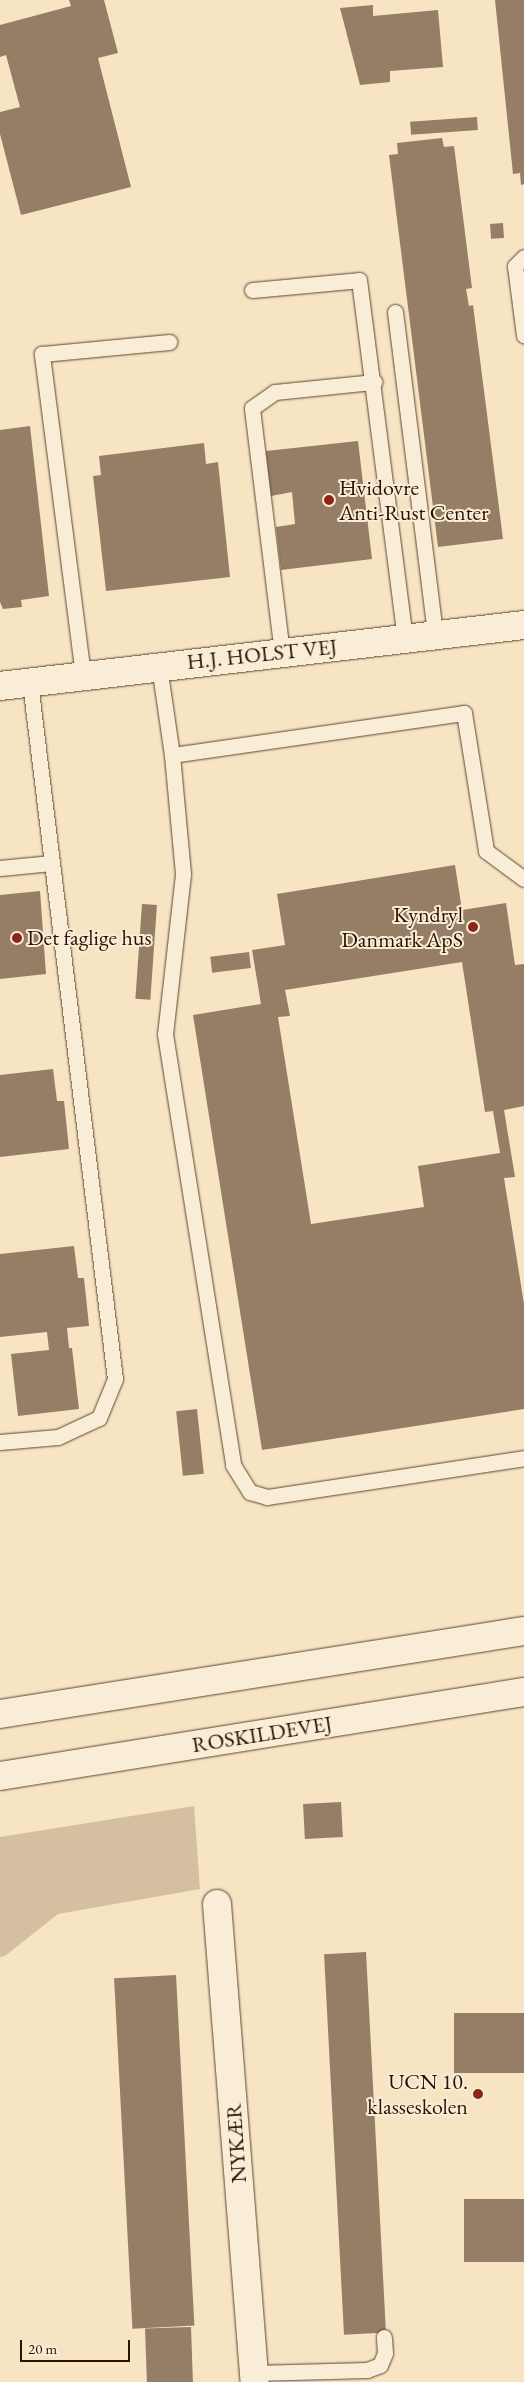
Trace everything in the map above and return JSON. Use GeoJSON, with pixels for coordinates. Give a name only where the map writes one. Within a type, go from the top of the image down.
{"type":"FeatureCollection","features":[{"type":"Feature","properties":{"kind":"main road","name":"H.J. HOLST VEJ"},"geometry":{"type":"LineString","coordinates":[[0,686],[524,625]]}},
{"type":"Feature","properties":{"kind":"main road"},"geometry":{"type":"LineString","coordinates":[[0,1714],[524,1631]]}},
{"type":"Feature","properties":{"kind":"main road","name":"ROSKILDEVEJ"},"geometry":{"type":"LineString","coordinates":[[0,1776],[524,1692]]}},
{"type":"Feature","properties":{"kind":"main road","name":"NYKÆR"},"geometry":{"type":"LineString","coordinates":[[217,1904],[254,2378]]}},
{"type":"Feature","properties":{"kind":"lane"},"geometry":{"type":"LineString","coordinates":[[524,257],[515,266],[524,336]]}},
{"type":"Feature","properties":{"kind":"lane"},"geometry":{"type":"LineString","coordinates":[[252,290],[360,280],[405,638]]}},
{"type":"Feature","properties":{"kind":"lane"},"geometry":{"type":"LineString","coordinates":[[395,312],[435,634]]}},
{"type":"Feature","properties":{"kind":"lane"},"geometry":{"type":"LineString","coordinates":[[83,675],[42,354],[169,342]]}},
{"type":"Feature","properties":{"kind":"lane"},"geometry":{"type":"LineString","coordinates":[[282,653],[252,408],[275,392],[374,382]]}},
{"type":"Feature","properties":{"kind":"lane"},"geometry":{"type":"LineString","coordinates":[[159,666],[172,755],[182,874],[164,1034],[233,1465],[250,1492],[267,1497],[524,1458]]}},
{"type":"Feature","properties":{"kind":"lane"},"geometry":{"type":"LineString","coordinates":[[0,1442],[58,1437],[99,1418],[115,1380],[30,683]]}},
{"type":"Feature","properties":{"kind":"lane"},"geometry":{"type":"LineString","coordinates":[[172,755],[464,714],[486,851],[524,879]]}},
{"type":"Feature","properties":{"kind":"lane"},"geometry":{"type":"LineString","coordinates":[[0,868],[52,863]]}},
{"type":"Feature","properties":{"kind":"lane"},"geometry":{"type":"LineString","coordinates":[[254,2378],[367,2370],[380,2365],[385,2353],[384,2337]]}},
{"type":"Feature","properties":{"kind":"shaded area"},"geometry":{"type":"Polygon","coordinates":[[[194,1806],[200,1889],[58,1914],[5,1956],[0,1957],[0,1837],[194,1806]]]}},
{"type":"Feature","properties":{"kind":"building"},"geometry":{"type":"Polygon","coordinates":[[[69,0],[104,0],[118,53],[98,58],[131,187],[21,215],[0,134],[0,112],[20,107],[6,55],[0,57],[0,25],[71,6],[69,0]]]}},
{"type":"Feature","properties":{"kind":"building"},"geometry":{"type":"Polygon","coordinates":[[[495,0],[524,0],[524,184],[521,185],[520,173],[513,174],[495,0]]]}},
{"type":"Feature","properties":{"kind":"building"},"geometry":{"type":"Polygon","coordinates":[[[373,5],[373,16],[438,10],[443,67],[390,71],[390,82],[360,85],[340,8],[373,5]]]}},
{"type":"Feature","properties":{"kind":"building"},"geometry":{"type":"Polygon","coordinates":[[[477,117],[478,130],[411,135],[410,122],[477,117]]]}},
{"type":"Feature","properties":{"kind":"building"},"geometry":{"type":"Polygon","coordinates":[[[442,138],[444,147],[454,146],[472,288],[466,289],[469,306],[473,305],[503,539],[438,547],[389,155],[398,154],[397,143],[442,138]]]}},
{"type":"Feature","properties":{"kind":"building"},"geometry":{"type":"Polygon","coordinates":[[[503,223],[504,238],[491,239],[490,224],[503,223]]]}},
{"type":"Feature","properties":{"kind":"building"},"geometry":{"type":"Polygon","coordinates":[[[30,426],[49,596],[21,600],[22,607],[3,609],[0,602],[0,430],[30,426]]]}},
{"type":"Feature","properties":{"kind":"building"},"geometry":{"type":"Polygon","coordinates":[[[358,441],[372,559],[281,570],[276,527],[295,524],[292,492],[271,496],[266,451],[358,441]]]}},
{"type":"Feature","properties":{"kind":"building"},"geometry":{"type":"Polygon","coordinates":[[[204,443],[206,464],[218,462],[230,577],[106,591],[93,476],[101,475],[99,456],[204,443]]]}},
{"type":"Feature","properties":{"kind":"building"},"geometry":{"type":"Polygon","coordinates":[[[455,865],[462,910],[506,903],[515,965],[524,964],[524,1106],[504,1110],[515,1177],[504,1178],[524,1304],[524,1409],[262,1450],[193,1015],[261,1004],[252,950],[285,945],[277,894],[455,865]],[[462,962],[285,990],[290,1016],[278,1017],[311,1224],[424,1207],[418,1166],[500,1153],[493,1111],[485,1112],[462,962]]]}},
{"type":"Feature","properties":{"kind":"building"},"geometry":{"type":"Polygon","coordinates":[[[40,891],[46,974],[0,979],[0,895],[40,891]]]}},
{"type":"Feature","properties":{"kind":"building"},"geometry":{"type":"Polygon","coordinates":[[[142,904],[157,905],[150,1000],[135,999],[142,904]]]}},
{"type":"Feature","properties":{"kind":"building"},"geometry":{"type":"Polygon","coordinates":[[[249,952],[251,968],[212,973],[210,957],[249,952]]]}},
{"type":"Feature","properties":{"kind":"building"},"geometry":{"type":"Polygon","coordinates":[[[53,1069],[57,1101],[64,1101],[69,1149],[0,1157],[0,1075],[53,1069]]]}},
{"type":"Feature","properties":{"kind":"building"},"geometry":{"type":"Polygon","coordinates":[[[74,1246],[78,1278],[84,1278],[89,1326],[67,1328],[69,1348],[72,1348],[79,1409],[18,1416],[11,1354],[49,1350],[47,1332],[0,1337],[0,1254],[74,1246]]]}},
{"type":"Feature","properties":{"kind":"building"},"geometry":{"type":"Polygon","coordinates":[[[197,1409],[204,1474],[183,1476],[176,1411],[197,1409]]]}},
{"type":"Feature","properties":{"kind":"building"},"geometry":{"type":"Polygon","coordinates":[[[341,1802],[343,1837],[305,1839],[303,1804],[341,1802]]]}},
{"type":"Feature","properties":{"kind":"building"},"geometry":{"type":"Polygon","coordinates":[[[366,1952],[386,2332],[344,2335],[324,1954],[366,1952]]]}},
{"type":"Feature","properties":{"kind":"building"},"geometry":{"type":"Polygon","coordinates":[[[176,1975],[194,2326],[132,2329],[114,1978],[176,1975]]]}},
{"type":"Feature","properties":{"kind":"building"},"geometry":{"type":"Polygon","coordinates":[[[454,2013],[524,2013],[524,2073],[454,2073],[454,2013]]]}},
{"type":"Feature","properties":{"kind":"building"},"geometry":{"type":"Polygon","coordinates":[[[464,2199],[524,2199],[524,2262],[464,2262],[464,2199]]]}},
{"type":"Feature","properties":{"kind":"building"},"geometry":{"type":"Polygon","coordinates":[[[191,2327],[193,2382],[147,2382],[145,2329],[191,2327]]]}},
{"type":"Feature","properties":{"kind":"place","name":"Hvidovre Anti-Rust Center"},"geometry":{"type":"Point","coordinates":[329,500]}},
{"type":"Feature","properties":{"kind":"place","name":"Kyndryl Danmark ApS"},"geometry":{"type":"Point","coordinates":[473,927]}},
{"type":"Feature","properties":{"kind":"place","name":"Det faglige hus"},"geometry":{"type":"Point","coordinates":[17,938]}},
{"type":"Feature","properties":{"kind":"place","name":"UCN 10. klasseskolen"},"geometry":{"type":"Point","coordinates":[478,2094]}}]}
